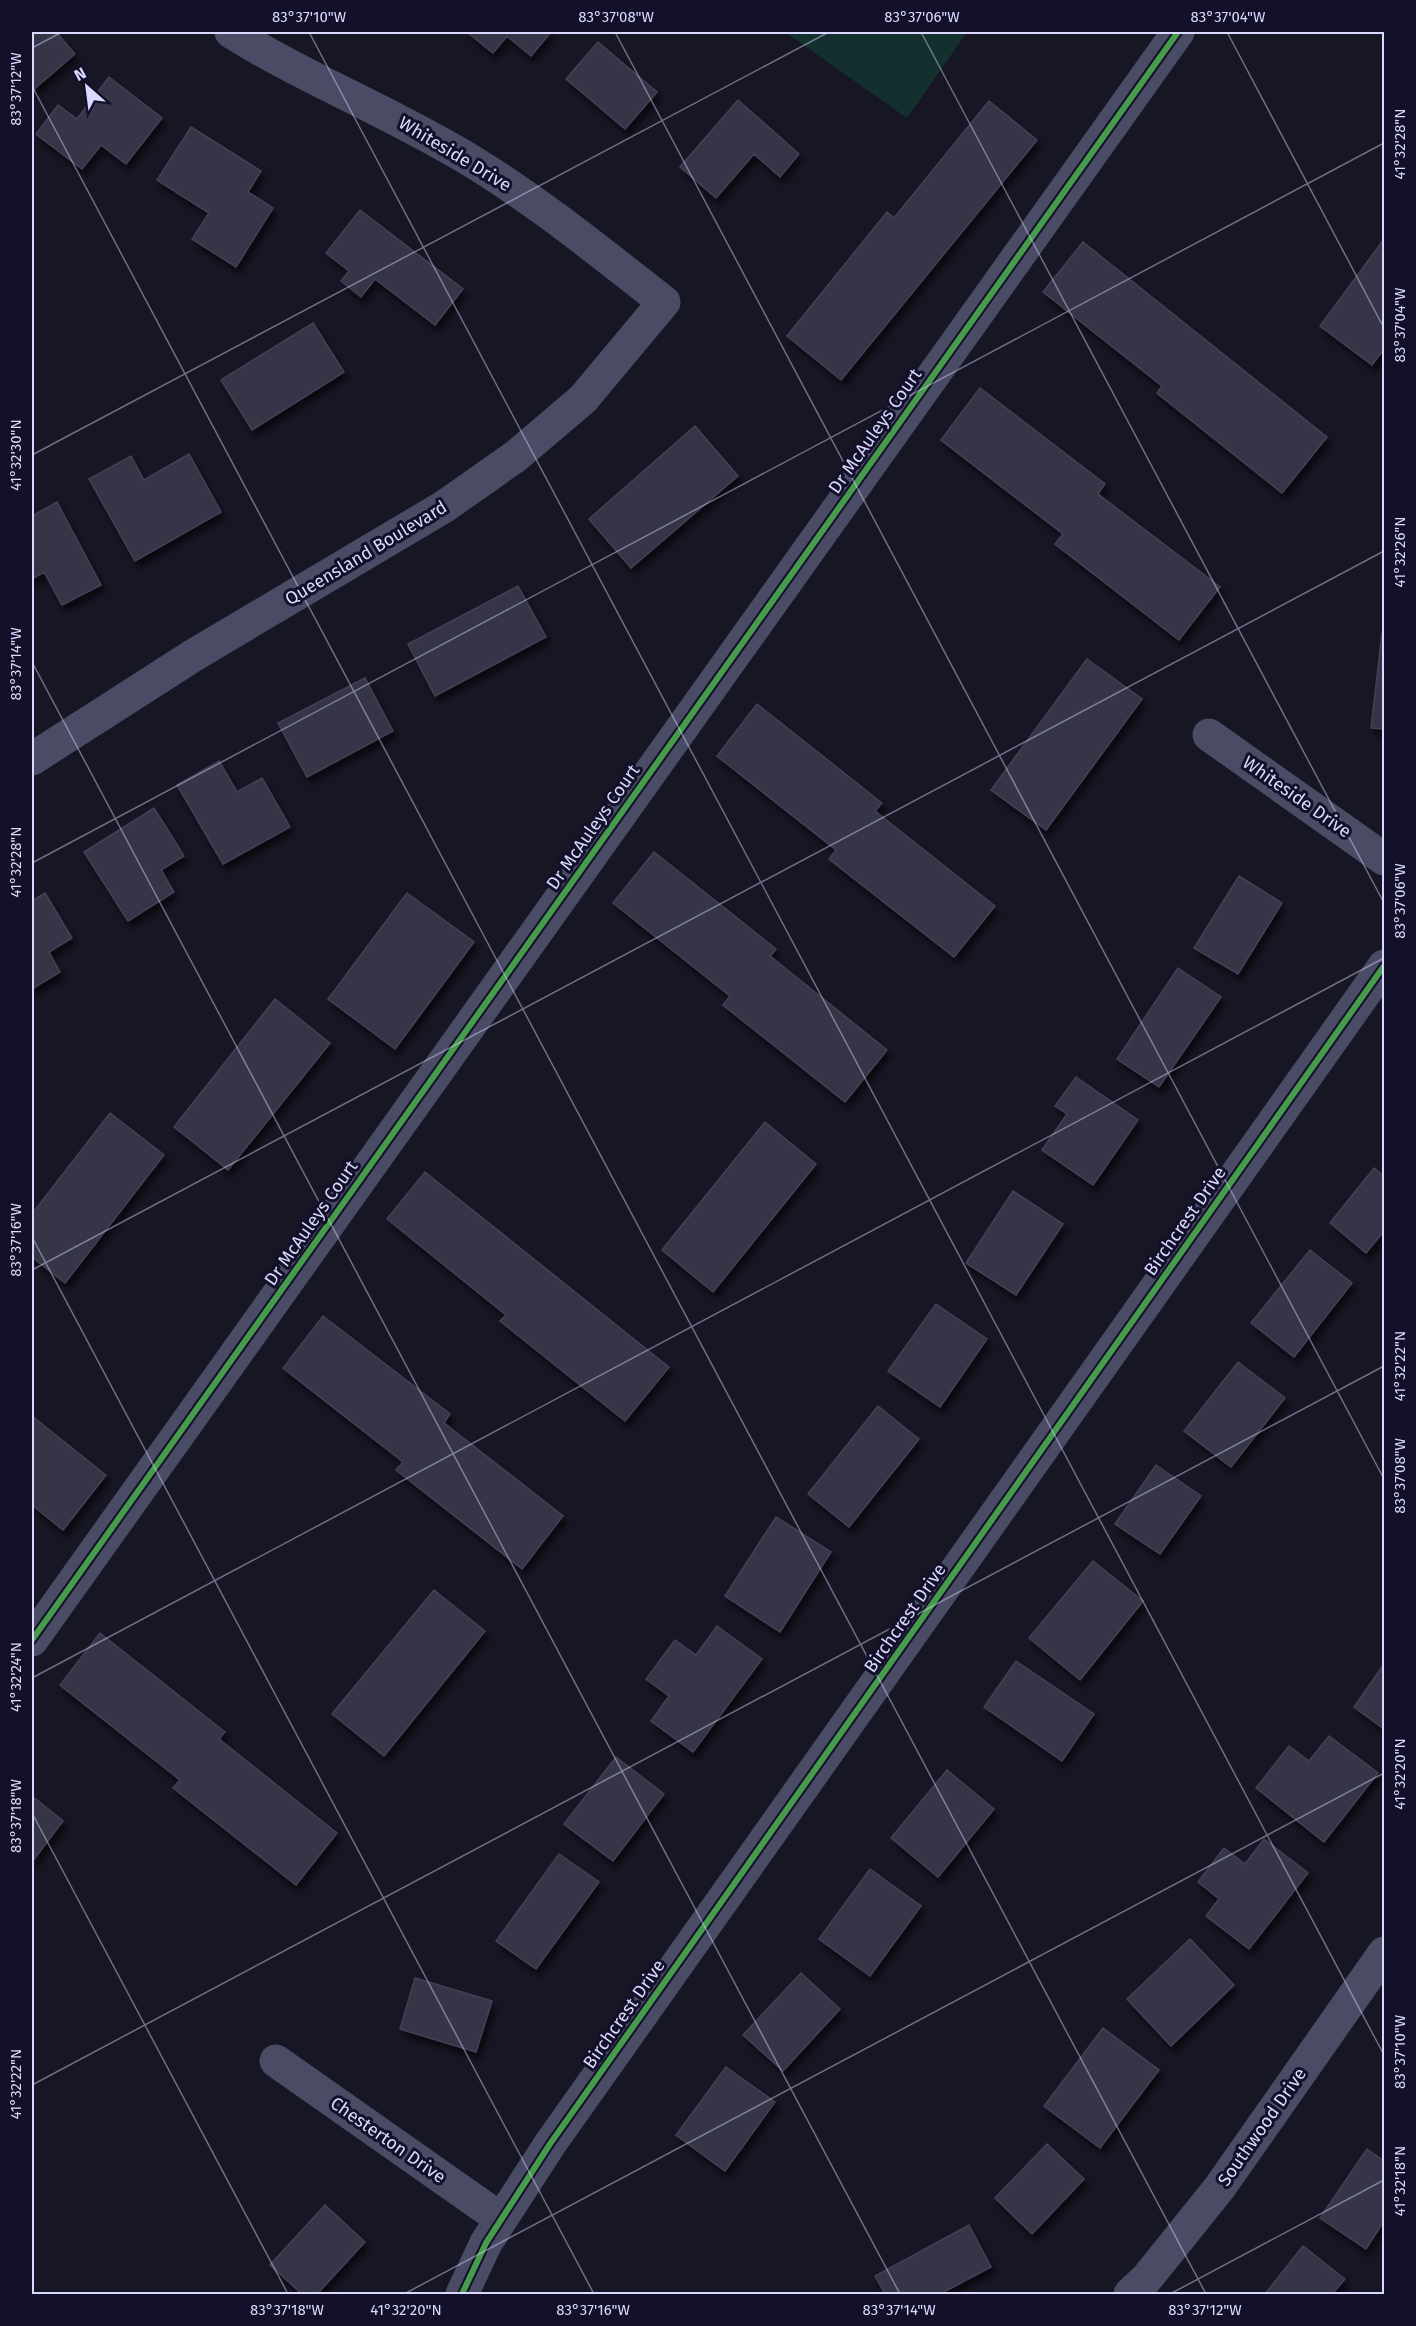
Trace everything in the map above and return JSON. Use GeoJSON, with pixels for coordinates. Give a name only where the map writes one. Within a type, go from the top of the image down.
{"type":"FeatureCollection","features":[{"type":"Feature","properties":{"kind":"street","name":"Whiteside Drive"},"geometry":{"type":"LineString","coordinates":[[231,32],[264,52],[395,118],[472,161],[545,210],[664,302]]}},
{"type":"Feature","properties":{"kind":"street","name":"Dr McAuleys Court"},"geometry":{"type":"LineString","coordinates":[[32,1640],[1178,32]]}},
{"type":"Feature","properties":{"kind":"street","name":"Queensland Boulevard"},"geometry":{"type":"LineString","coordinates":[[32,759],[194,656],[445,506],[516,456],[583,399],[664,302]]}},
{"type":"Feature","properties":{"kind":"street","name":"Whiteside Drive"},"geometry":{"type":"LineString","coordinates":[[1209,735],[1384,859]]}},
{"type":"Feature","properties":{"kind":"street","name":"Birchcrest Drive"},"geometry":{"type":"LineString","coordinates":[[462,2295],[486,2243],[550,2144],[1384,966]]}},
{"type":"Feature","properties":{"kind":"street","name":"Southwood Drive"},"geometry":{"type":"LineString","coordinates":[[1130,2295],[1147,2278],[1220,2187],[1384,1953]]}},
{"type":"Feature","properties":{"kind":"street","name":"Chesterton Drive"},"geometry":{"type":"LineString","coordinates":[[276,2061],[501,2219]]}},
{"type":"Feature","properties":{"kind":"green space"},"geometry":{"type":"Polygon","coordinates":[[[785,32],[967,32],[907,118],[785,32]]]}},
{"type":"Feature","properties":{"kind":"building"},"geometry":{"type":"Polygon","coordinates":[[[32,32],[56,32],[75,54],[33,90],[32,87],[32,32]]]}},
{"type":"Feature","properties":{"kind":"building"},"geometry":{"type":"Polygon","coordinates":[[[467,32],[551,32],[531,56],[507,36],[493,53],[467,32]]]}},
{"type":"Feature","properties":{"kind":"building"},"geometry":{"type":"Polygon","coordinates":[[[598,42],[657,92],[625,129],[566,79],[598,42]]]}},
{"type":"Feature","properties":{"kind":"building"},"geometry":{"type":"Polygon","coordinates":[[[109,77],[162,118],[126,164],[101,145],[82,169],[36,134],[58,105],[77,119],[109,77]]]}},
{"type":"Feature","properties":{"kind":"building"},"geometry":{"type":"Polygon","coordinates":[[[738,100],[799,154],[780,177],[754,154],[716,198],[680,167],[738,100]]]}},
{"type":"Feature","properties":{"kind":"building"},"geometry":{"type":"Polygon","coordinates":[[[989,101],[1037,140],[841,380],[787,336],[887,212],[894,218],[989,101]]]}},
{"type":"Feature","properties":{"kind":"building"},"geometry":{"type":"Polygon","coordinates":[[[191,127],[261,171],[248,192],[273,208],[236,267],[192,239],[209,213],[157,180],[191,127]]]}},
{"type":"Feature","properties":{"kind":"building"},"geometry":{"type":"Polygon","coordinates":[[[360,210],[463,289],[435,325],[375,279],[361,297],[341,281],[349,271],[326,253],[360,210]]]}},
{"type":"Feature","properties":{"kind":"building"},"geometry":{"type":"Polygon","coordinates":[[[1384,239],[1384,349],[1372,365],[1320,326],[1384,239]]]}},
{"type":"Feature","properties":{"kind":"building"},"geometry":{"type":"Polygon","coordinates":[[[1083,242],[1327,437],[1282,493],[1157,393],[1162,386],[1043,292],[1083,242]]]}},
{"type":"Feature","properties":{"kind":"building"},"geometry":{"type":"Polygon","coordinates":[[[313,323],[344,372],[252,430],[221,380],[313,323]]]}},
{"type":"Feature","properties":{"kind":"building"},"geometry":{"type":"Polygon","coordinates":[[[980,388],[1105,484],[1098,494],[1220,587],[1179,640],[1055,544],[1063,534],[941,440],[980,388]]]}},
{"type":"Feature","properties":{"kind":"building"},"geometry":{"type":"Polygon","coordinates":[[[695,426],[738,476],[631,568],[589,519],[695,426]]]}},
{"type":"Feature","properties":{"kind":"building"},"geometry":{"type":"Polygon","coordinates":[[[189,454],[221,512],[135,561],[89,479],[131,456],[144,480],[189,454]]]}},
{"type":"Feature","properties":{"kind":"building"},"geometry":{"type":"Polygon","coordinates":[[[57,502],[101,585],[62,605],[44,572],[32,579],[32,516],[57,502]]]}},
{"type":"Feature","properties":{"kind":"building"},"geometry":{"type":"Polygon","coordinates":[[[518,586],[546,637],[435,696],[408,644],[518,586]]]}},
{"type":"Feature","properties":{"kind":"building"},"geometry":{"type":"Polygon","coordinates":[[[1382,633],[1384,633],[1384,729],[1371,728],[1382,633]]]}},
{"type":"Feature","properties":{"kind":"building"},"geometry":{"type":"Polygon","coordinates":[[[1087,659],[1142,699],[1046,830],[991,790],[1087,659]]]}},
{"type":"Feature","properties":{"kind":"building"},"geometry":{"type":"Polygon","coordinates":[[[365,678],[393,731],[307,777],[278,723],[365,678]]]}},
{"type":"Feature","properties":{"kind":"building"},"geometry":{"type":"Polygon","coordinates":[[[757,704],[882,803],[875,811],[995,906],[954,957],[829,859],[836,850],[717,756],[757,704]]]}},
{"type":"Feature","properties":{"kind":"building"},"geometry":{"type":"Polygon","coordinates":[[[219,761],[237,792],[262,778],[290,827],[223,864],[177,785],[219,761]]]}},
{"type":"Feature","properties":{"kind":"building"},"geometry":{"type":"Polygon","coordinates":[[[154,808],[184,856],[161,870],[174,892],[128,921],[84,852],[154,808]]]}},
{"type":"Feature","properties":{"kind":"building"},"geometry":{"type":"Polygon","coordinates":[[[654,852],[776,949],[770,956],[887,1050],[845,1102],[723,1005],[730,996],[613,903],[654,852]]]}},
{"type":"Feature","properties":{"kind":"building"},"geometry":{"type":"Polygon","coordinates":[[[1239,876],[1282,903],[1238,974],[1194,948],[1239,876]]]}},
{"type":"Feature","properties":{"kind":"building"},"geometry":{"type":"Polygon","coordinates":[[[45,893],[72,938],[49,952],[60,972],[32,989],[32,901],[45,893]]]}},
{"type":"Feature","properties":{"kind":"building"},"geometry":{"type":"Polygon","coordinates":[[[407,893],[474,942],[395,1049],[328,999],[407,893]]]}},
{"type":"Feature","properties":{"kind":"building"},"geometry":{"type":"Polygon","coordinates":[[[1178,968],[1221,997],[1159,1087],[1117,1059],[1178,968]]]}},
{"type":"Feature","properties":{"kind":"building"},"geometry":{"type":"Polygon","coordinates":[[[275,999],[330,1043],[228,1170],[174,1127],[275,999]]]}},
{"type":"Feature","properties":{"kind":"building"},"geometry":{"type":"Polygon","coordinates":[[[1076,1077],[1138,1120],[1093,1185],[1042,1150],[1067,1114],[1055,1106],[1076,1077]]]}},
{"type":"Feature","properties":{"kind":"building"},"geometry":{"type":"Polygon","coordinates":[[[110,1113],[164,1155],[65,1283],[32,1257],[32,1214],[110,1113]]]}},
{"type":"Feature","properties":{"kind":"building"},"geometry":{"type":"Polygon","coordinates":[[[765,1122],[816,1164],[713,1292],[662,1250],[765,1122]]]}},
{"type":"Feature","properties":{"kind":"building"},"geometry":{"type":"Polygon","coordinates":[[[1374,1168],[1384,1176],[1384,1231],[1366,1253],[1330,1223],[1374,1168]]]}},
{"type":"Feature","properties":{"kind":"building"},"geometry":{"type":"Polygon","coordinates":[[[425,1172],[669,1367],[625,1421],[500,1321],[506,1315],[387,1219],[425,1172]]]}},
{"type":"Feature","properties":{"kind":"building"},"geometry":{"type":"Polygon","coordinates":[[[1013,1191],[1063,1224],[1016,1295],[966,1263],[1013,1191]]]}},
{"type":"Feature","properties":{"kind":"building"},"geometry":{"type":"Polygon","coordinates":[[[1310,1250],[1352,1283],[1294,1357],[1251,1323],[1310,1250]]]}},
{"type":"Feature","properties":{"kind":"building"},"geometry":{"type":"Polygon","coordinates":[[[936,1304],[987,1339],[940,1407],[888,1371],[936,1304]]]}},
{"type":"Feature","properties":{"kind":"building"},"geometry":{"type":"Polygon","coordinates":[[[323,1316],[450,1414],[444,1423],[563,1516],[522,1569],[396,1470],[403,1462],[283,1368],[323,1316]]]}},
{"type":"Feature","properties":{"kind":"building"},"geometry":{"type":"Polygon","coordinates":[[[1238,1362],[1285,1398],[1231,1467],[1184,1431],[1238,1362]]]}},
{"type":"Feature","properties":{"kind":"building"},"geometry":{"type":"Polygon","coordinates":[[[878,1406],[919,1439],[849,1527],[808,1494],[878,1406]]]}},
{"type":"Feature","properties":{"kind":"building"},"geometry":{"type":"Polygon","coordinates":[[[32,1416],[106,1475],[63,1530],[32,1505],[32,1416]]]}},
{"type":"Feature","properties":{"kind":"building"},"geometry":{"type":"Polygon","coordinates":[[[1156,1465],[1201,1496],[1160,1554],[1115,1524],[1156,1465]]]}},
{"type":"Feature","properties":{"kind":"building"},"geometry":{"type":"Polygon","coordinates":[[[776,1517],[831,1552],[780,1632],[725,1596],[776,1517]]]}},
{"type":"Feature","properties":{"kind":"building"},"geometry":{"type":"Polygon","coordinates":[[[1093,1561],[1143,1601],[1080,1680],[1029,1638],[1093,1561]]]}},
{"type":"Feature","properties":{"kind":"building"},"geometry":{"type":"Polygon","coordinates":[[[434,1590],[485,1631],[384,1756],[332,1714],[434,1590]]]}},
{"type":"Feature","properties":{"kind":"building"},"geometry":{"type":"Polygon","coordinates":[[[717,1626],[762,1659],[693,1752],[651,1721],[669,1696],[646,1679],[675,1640],[696,1655],[717,1626]]]}},
{"type":"Feature","properties":{"kind":"building"},"geometry":{"type":"Polygon","coordinates":[[[100,1633],[225,1732],[219,1739],[337,1833],[296,1885],[173,1788],[180,1780],[60,1685],[100,1633]]]}},
{"type":"Feature","properties":{"kind":"building"},"geometry":{"type":"Polygon","coordinates":[[[1016,1661],[1094,1714],[1062,1761],[984,1707],[1016,1661]]]}},
{"type":"Feature","properties":{"kind":"building"},"geometry":{"type":"Polygon","coordinates":[[[1384,1664],[1384,1729],[1354,1707],[1384,1664]]]}},
{"type":"Feature","properties":{"kind":"building"},"geometry":{"type":"Polygon","coordinates":[[[1329,1736],[1378,1773],[1324,1842],[1256,1788],[1289,1746],[1309,1761],[1329,1736]]]}},
{"type":"Feature","properties":{"kind":"building"},"geometry":{"type":"Polygon","coordinates":[[[616,1757],[664,1794],[613,1861],[564,1824],[616,1757]]]}},
{"type":"Feature","properties":{"kind":"building"},"geometry":{"type":"Polygon","coordinates":[[[947,1770],[994,1809],[938,1877],[891,1838],[947,1770]]]}},
{"type":"Feature","properties":{"kind":"building"},"geometry":{"type":"Polygon","coordinates":[[[32,1796],[63,1821],[32,1862],[32,1796]]]}},
{"type":"Feature","properties":{"kind":"building"},"geometry":{"type":"Polygon","coordinates":[[[1264,1839],[1308,1873],[1249,1949],[1206,1916],[1219,1899],[1198,1882],[1224,1848],[1245,1864],[1264,1839]]]}},
{"type":"Feature","properties":{"kind":"building"},"geometry":{"type":"Polygon","coordinates":[[[559,1854],[599,1882],[536,1969],[496,1941],[559,1854]]]}},
{"type":"Feature","properties":{"kind":"building"},"geometry":{"type":"Polygon","coordinates":[[[870,1869],[921,1906],[870,1976],[819,1939],[870,1869]]]}},
{"type":"Feature","properties":{"kind":"building"},"geometry":{"type":"Polygon","coordinates":[[[1190,1939],[1234,1985],[1171,2046],[1127,1999],[1190,1939]]]}},
{"type":"Feature","properties":{"kind":"building"},"geometry":{"type":"Polygon","coordinates":[[[801,1973],[840,2009],[783,2071],[743,2035],[801,1973]]]}},
{"type":"Feature","properties":{"kind":"building"},"geometry":{"type":"Polygon","coordinates":[[[415,1978],[492,2001],[476,2052],[400,2029],[415,1978]]]}},
{"type":"Feature","properties":{"kind":"building"},"geometry":{"type":"Polygon","coordinates":[[[1103,2028],[1159,2070],[1100,2148],[1044,2106],[1103,2028]]]}},
{"type":"Feature","properties":{"kind":"building"},"geometry":{"type":"Polygon","coordinates":[[[726,2067],[775,2102],[725,2171],[676,2135],[726,2067]]]}},
{"type":"Feature","properties":{"kind":"building"},"geometry":{"type":"Polygon","coordinates":[[[1047,2144],[1084,2179],[1032,2234],[995,2198],[1047,2144]]]}},
{"type":"Feature","properties":{"kind":"building"},"geometry":{"type":"Polygon","coordinates":[[[1367,2149],[1384,2161],[1384,2221],[1366,2249],[1320,2218],[1367,2149]]]}},
{"type":"Feature","properties":{"kind":"building"},"geometry":{"type":"Polygon","coordinates":[[[325,2205],[365,2242],[317,2294],[302,2294],[270,2265],[325,2205]]]}},
{"type":"Feature","properties":{"kind":"building"},"geometry":{"type":"Polygon","coordinates":[[[969,2225],[991,2267],[940,2294],[885,2294],[875,2276],[969,2225]]]}},
{"type":"Feature","properties":{"kind":"building"},"geometry":{"type":"Polygon","coordinates":[[[1303,2246],[1345,2279],[1332,2294],[1265,2294],[1303,2246]]]}},
{"type":"Feature","properties":{"kind":"cycle path"},"geometry":{"type":"LineString","coordinates":[[32,1640],[1178,32]]}},
{"type":"Feature","properties":{"kind":"cycle path"},"geometry":{"type":"LineString","coordinates":[[462,2294],[486,2243],[550,2144],[1384,966]]}}]}
